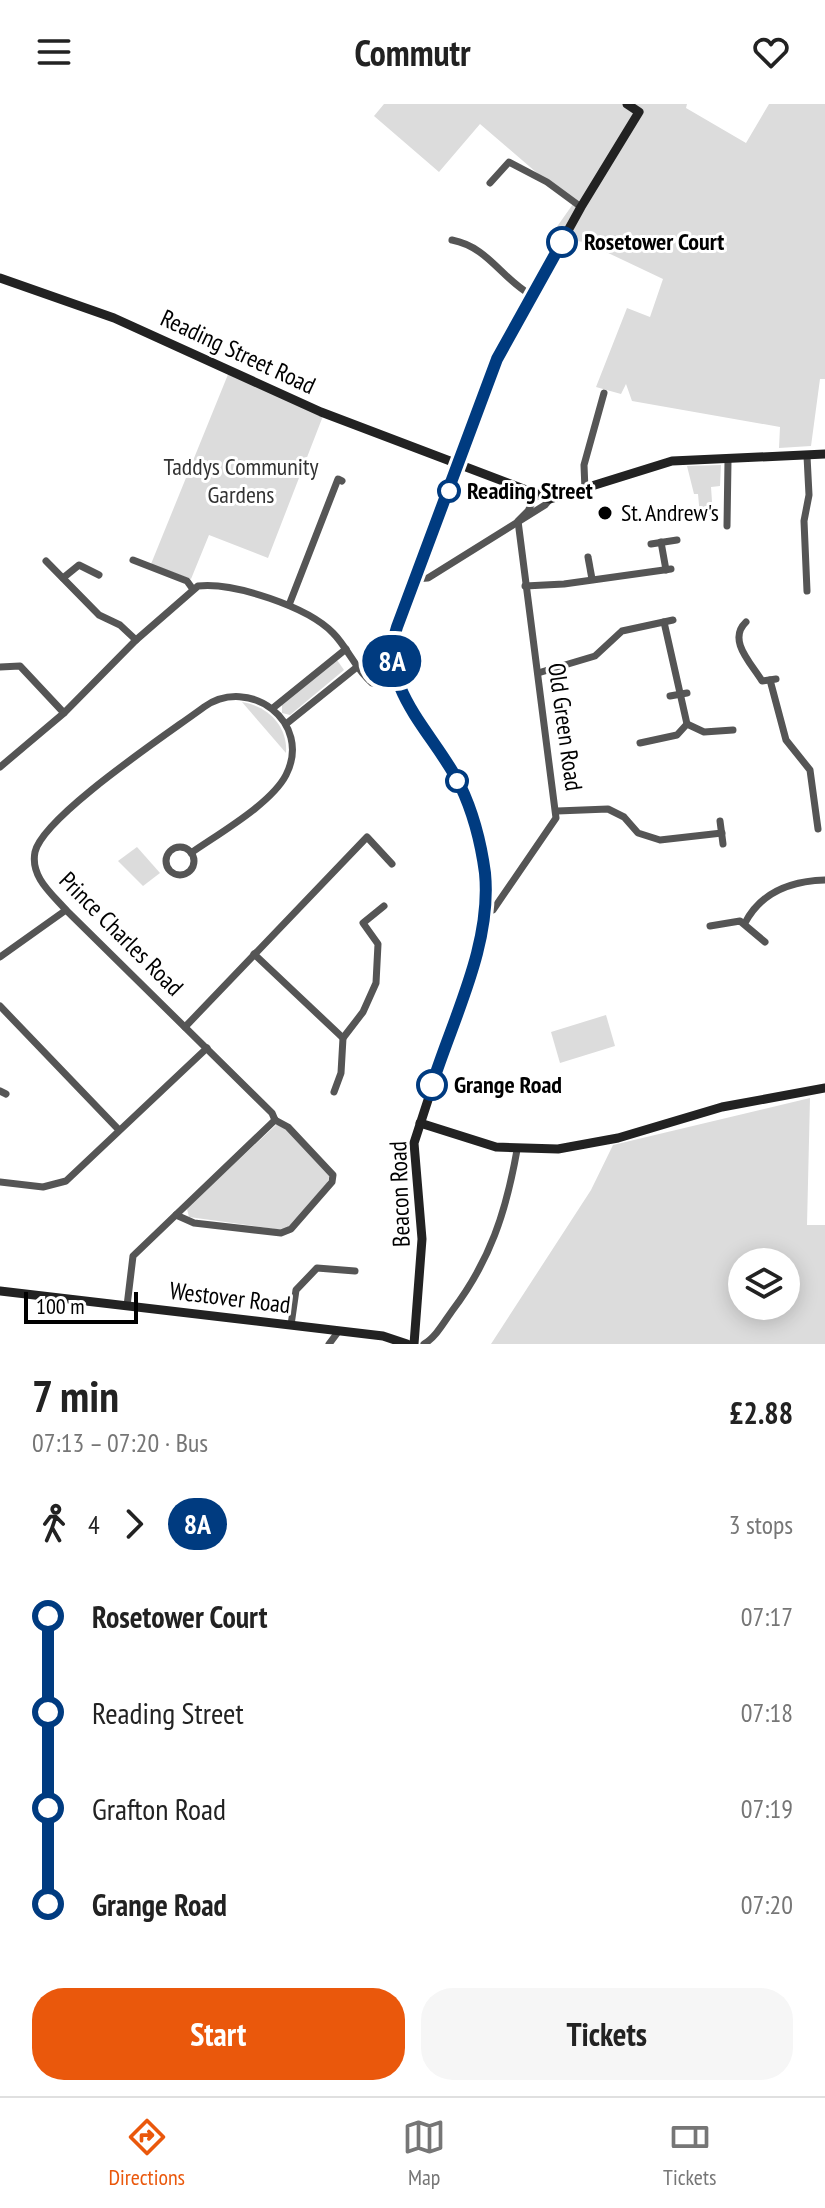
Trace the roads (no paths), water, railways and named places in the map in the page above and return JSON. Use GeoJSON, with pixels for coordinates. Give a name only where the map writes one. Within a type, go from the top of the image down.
{"type":"FeatureCollection","features":[{"type":"Feature","properties":{"kind":"street"},"geometry":{"type":"LineString","coordinates":[[627,104],[643,108]]}},
{"type":"Feature","properties":{"kind":"street","name":"Beacon Road"},"geometry":{"type":"LineString","coordinates":[[414,1344],[422,1239],[414,1143],[480,940],[485,913],[485,873],[467,802],[397,684],[392,661],[393,639],[497,359],[581,207],[643,108]]}},
{"type":"Feature","properties":{"kind":"street"},"geometry":{"type":"LineString","coordinates":[[490,183],[509,162],[547,182],[581,207]]}},
{"type":"Feature","properties":{"kind":"street"},"geometry":{"type":"LineString","coordinates":[[452,240],[482,251],[516,287],[531,295]]}},
{"type":"Feature","properties":{"kind":"street","name":"Reading Street Road"},"geometry":{"type":"LineString","coordinates":[[0,278],[114,318],[321,412],[459,464]]}},
{"type":"Feature","properties":{"kind":"street"},"geometry":{"type":"LineString","coordinates":[[585,490],[584,465],[604,393]]}},
{"type":"Feature","properties":{"kind":"street"},"geometry":{"type":"LineString","coordinates":[[414,579],[428,578],[550,499],[672,461],[728,461],[825,454]]}},
{"type":"Feature","properties":{"kind":"street"},"geometry":{"type":"LineString","coordinates":[[807,456],[809,495],[804,521],[807,591]]}},
{"type":"Feature","properties":{"kind":"street"},"geometry":{"type":"LineString","coordinates":[[727,526],[728,461]]}},
{"type":"Feature","properties":{"kind":"street"},"geometry":{"type":"LineString","coordinates":[[459,464],[550,499]]}},
{"type":"Feature","properties":{"kind":"street"},"geometry":{"type":"LineString","coordinates":[[289,605],[338,479],[342,481]]}},
{"type":"Feature","properties":{"kind":"street"},"geometry":{"type":"LineString","coordinates":[[518,521],[528,511],[537,493]]}},
{"type":"Feature","properties":{"kind":"street","name":"Old Green Road"},"geometry":{"type":"LineString","coordinates":[[485,913],[493,910],[508,890],[553,825],[557,811],[518,521]]}},
{"type":"Feature","properties":{"kind":"street"},"geometry":{"type":"LineString","coordinates":[[651,544],[677,540]]}},
{"type":"Feature","properties":{"kind":"street"},"geometry":{"type":"LineString","coordinates":[[525,586],[668,570],[661,542]]}},
{"type":"Feature","properties":{"kind":"street"},"geometry":{"type":"LineString","coordinates":[[588,557],[592,579]]}},
{"type":"Feature","properties":{"kind":"street"},"geometry":{"type":"LineString","coordinates":[[133,560],[187,581],[192,588]]}},
{"type":"Feature","properties":{"kind":"street"},"geometry":{"type":"LineString","coordinates":[[46,561],[99,615],[120,625],[136,640]]}},
{"type":"Feature","properties":{"kind":"street"},"geometry":{"type":"LineString","coordinates":[[63,578],[79,565],[99,575]]}},
{"type":"Feature","properties":{"kind":"street"},"geometry":{"type":"LineString","coordinates":[[0,767],[64,713],[192,588],[222,587],[289,605],[325,625],[372,683],[397,684]]}},
{"type":"Feature","properties":{"kind":"street"},"geometry":{"type":"LineString","coordinates":[[538,673],[595,656],[622,631],[669,621],[679,694],[687,724],[704,732],[728,734]]}},
{"type":"Feature","properties":{"kind":"street"},"geometry":{"type":"LineString","coordinates":[[746,622],[739,630],[738,640],[769,680],[786,740],[810,770],[821,819],[818,829]]}},
{"type":"Feature","properties":{"kind":"street"},"geometry":{"type":"LineString","coordinates":[[273,708],[346,649]]}},
{"type":"Feature","properties":{"kind":"street"},"geometry":{"type":"LineString","coordinates":[[0,667],[20,666],[64,713]]}},
{"type":"Feature","properties":{"kind":"street"},"geometry":{"type":"LineString","coordinates":[[191,853],[281,783],[292,755],[286,724],[357,667]]}},
{"type":"Feature","properties":{"kind":"street","name":"Prince Charles Road"},"geometry":{"type":"LineString","coordinates":[[176,1215],[194,1223],[281,1233],[291,1229],[332,1182],[333,1175],[66,910],[45,886],[35,867],[38,844],[60,816],[210,703],[231,696],[246,696],[273,708],[286,724]]}},
{"type":"Feature","properties":{"kind":"street"},"geometry":{"type":"LineString","coordinates":[[646,746],[677,735],[687,724]]}},
{"type":"Feature","properties":{"kind":"street"},"geometry":{"type":"LineString","coordinates":[[557,811],[608,809],[624,817],[638,833],[660,840],[722,833]]}},
{"type":"Feature","properties":{"kind":"street"},"geometry":{"type":"LineString","coordinates":[[720,821],[723,844]]}},
{"type":"Feature","properties":{"kind":"street"},"geometry":{"type":"LineString","coordinates":[[185,1027],[367,837],[392,864]]}},
{"type":"Feature","properties":{"kind":"street"},"geometry":{"type":"LineString","coordinates":[[745,923],[755,903],[775,891],[807,881],[825,880]]}},
{"type":"Feature","properties":{"kind":"street"},"geometry":{"type":"LineString","coordinates":[[334,1092],[341,1073],[343,1038],[363,1012],[376,983],[378,944],[363,923],[384,906]]}},
{"type":"Feature","properties":{"kind":"street"},"geometry":{"type":"LineString","coordinates":[[0,957],[66,910]]}},
{"type":"Feature","properties":{"kind":"street"},"geometry":{"type":"LineString","coordinates":[[715,928],[745,923]]}},
{"type":"Feature","properties":{"kind":"street"},"geometry":{"type":"LineString","coordinates":[[745,923],[765,941]]}},
{"type":"Feature","properties":{"kind":"street"},"geometry":{"type":"LineString","coordinates":[[254,954],[343,1038]]}},
{"type":"Feature","properties":{"kind":"street"},"geometry":{"type":"LineString","coordinates":[[0,1006],[119,1130]]}},
{"type":"Feature","properties":{"kind":"street"},"geometry":{"type":"LineString","coordinates":[[0,1182],[43,1187],[66,1181],[207,1048]]}},
{"type":"Feature","properties":{"kind":"street"},"geometry":{"type":"LineString","coordinates":[[420,1123],[469,1140],[517,1150],[558,1149],[606,1141],[722,1107],[825,1088]]}},
{"type":"Feature","properties":{"kind":"street"},"geometry":{"type":"LineString","coordinates":[[127,1306],[133,1256],[275,1120]]}},
{"type":"Feature","properties":{"kind":"street"},"geometry":{"type":"LineString","coordinates":[[424,1344],[477,1278],[485,1263],[504,1216],[517,1150]]}},
{"type":"Feature","properties":{"kind":"street"},"geometry":{"type":"LineString","coordinates":[[291,1325],[296,1290],[317,1268],[355,1271]]}},
{"type":"Feature","properties":{"kind":"street","name":"Westover Road"},"geometry":{"type":"LineString","coordinates":[[0,1291],[383,1336],[407,1344]]}},
{"type":"Feature","properties":{"kind":"street"},"geometry":{"type":"LineString","coordinates":[[329,1344],[338,1332]]}},
{"type":"Feature","properties":{"kind":"place","name":"Rosetower Court"},"geometry":{"type":"Point","coordinates":[562,242]}},
{"type":"Feature","properties":{"kind":"place","name":"Reading Street"},"geometry":{"type":"Point","coordinates":[449,491]}},
{"type":"Feature","properties":{"kind":"place","name":"St. Andrew's"},"geometry":{"type":"Point","coordinates":[605,513]}},
{"type":"Feature","properties":{"kind":"place","name":"Grange Road"},"geometry":{"type":"Point","coordinates":[432,1085]}},
{"type":"Feature","properties":{"kind":"park label","name":"Taddys Community Gardens"},"geometry":{"type":"Point","coordinates":[241,481]}}]}
